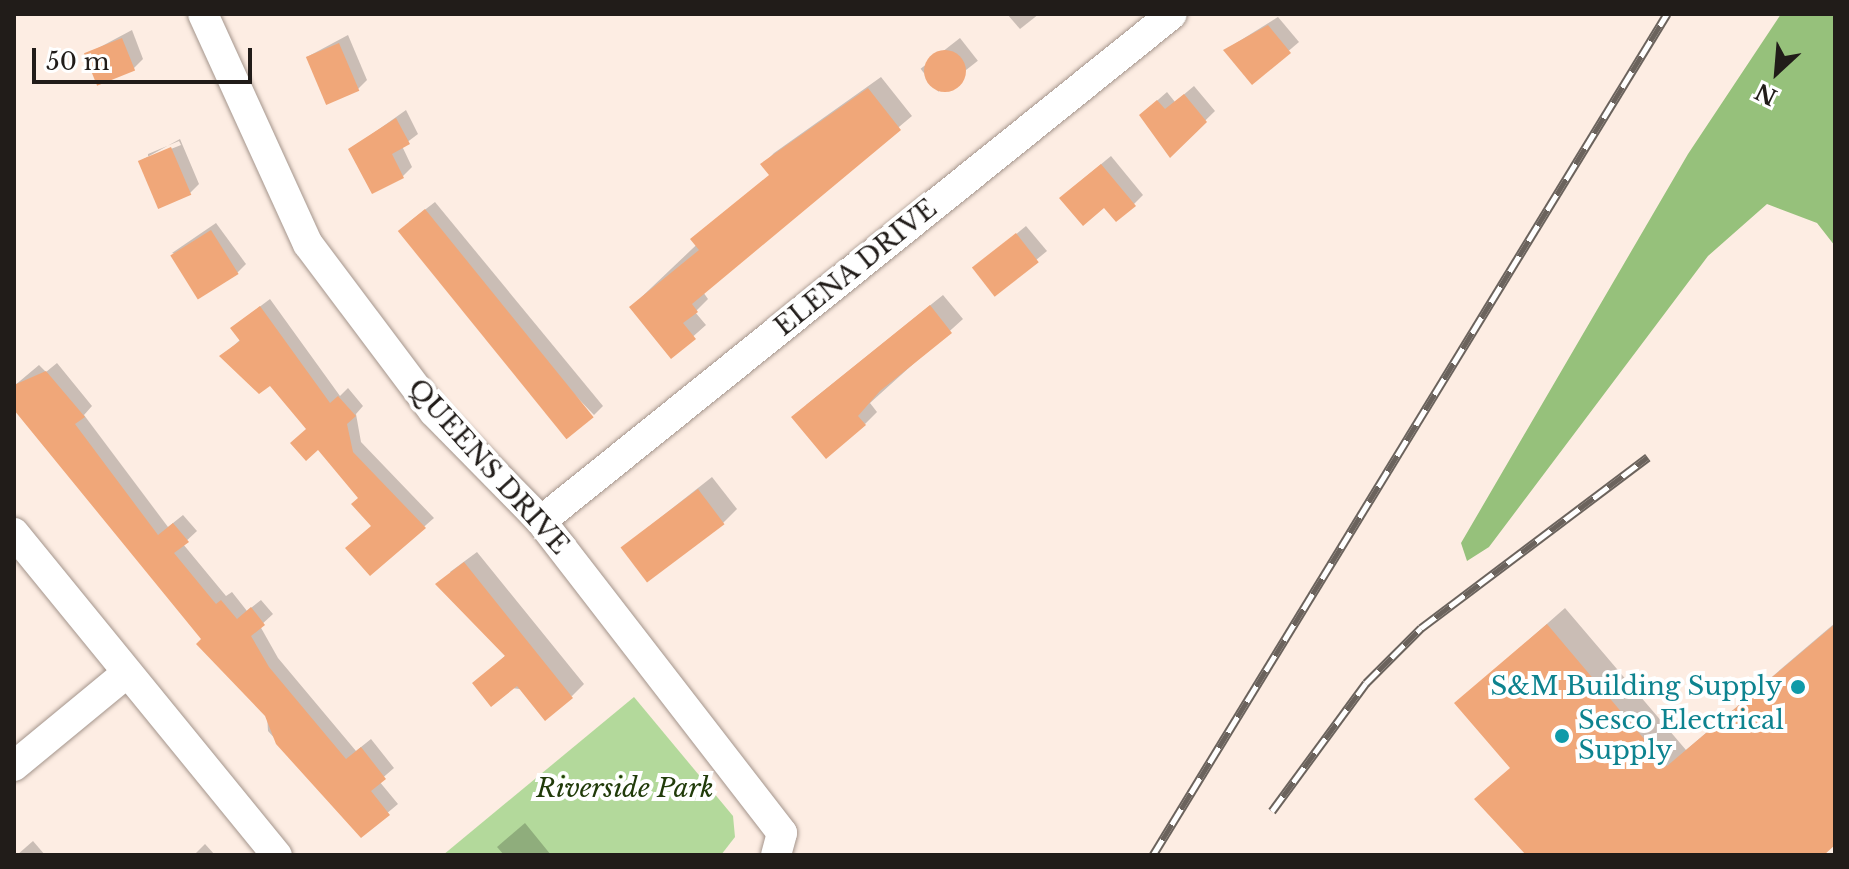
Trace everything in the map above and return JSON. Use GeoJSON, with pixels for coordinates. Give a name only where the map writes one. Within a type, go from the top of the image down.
{"type":"FeatureCollection","features":[{"type":"Feature","properties":{"kind":"street","name":"QUEENS DRIVE"},"geometry":{"type":"LineString","coordinates":[[203,14],[308,244],[434,412],[541,521],[782,833],[776,855]]}},
{"type":"Feature","properties":{"kind":"street","name":"ELENA DRIVE"},"geometry":{"type":"LineString","coordinates":[[541,521],[1172,14]]}},
{"type":"Feature","properties":{"kind":"street"},"geometry":{"type":"LineString","coordinates":[[14,533],[277,855]]}},
{"type":"Feature","properties":{"kind":"street"},"geometry":{"type":"LineString","coordinates":[[14,766],[127,673]]}},
{"type":"Feature","properties":{"kind":"green space"},"geometry":{"type":"Polygon","coordinates":[[[1781,14],[1835,14],[1835,246],[1817,223],[1767,204],[1708,256],[1489,547],[1467,561],[1461,543],[1688,154],[1781,14]]]}},
{"type":"Feature","properties":{"kind":"green space","name":"Riverside Park"},"geometry":{"type":"Polygon","coordinates":[[[634,697],[733,816],[735,837],[721,855],[443,855],[634,697]]]}},
{"type":"Feature","properties":{"kind":"building"},"geometry":{"type":"Polygon","coordinates":[[[1268,25],[1291,53],[1252,85],[1223,50],[1268,25]]]}},
{"type":"Feature","properties":{"kind":"building"},"geometry":{"type":"Polygon","coordinates":[[[122,38],[135,70],[97,86],[84,53],[122,38]]]}},
{"type":"Feature","properties":{"kind":"building"},"geometry":{"type":"Polygon","coordinates":[[[339,43],[359,91],[326,105],[306,57],[339,43]]]}},
{"type":"Feature","properties":{"kind":"building"},"geometry":{"type":"Polygon","coordinates":[[[945,50],[960,56],[966,71],[960,86],[945,92],[930,86],[924,71],[930,56],[945,50]]]}},
{"type":"Feature","properties":{"kind":"building"},"geometry":{"type":"Polygon","coordinates":[[[868,88],[901,130],[692,304],[698,312],[683,323],[696,339],[671,359],[629,307],[699,250],[690,239],[769,175],[760,164],[868,88]]]}},
{"type":"Feature","properties":{"kind":"building"},"geometry":{"type":"Polygon","coordinates":[[[1184,94],[1207,122],[1170,158],[1139,115],[1157,100],[1165,109],[1184,94]]]}},
{"type":"Feature","properties":{"kind":"building"},"geometry":{"type":"Polygon","coordinates":[[[396,118],[410,144],[392,154],[404,178],[372,194],[348,149],[396,118]]]}},
{"type":"Feature","properties":{"kind":"building"},"geometry":{"type":"Polygon","coordinates":[[[171,147],[191,195],[158,209],[138,161],[171,147]]]}},
{"type":"Feature","properties":{"kind":"building"},"geometry":{"type":"Polygon","coordinates":[[[1101,164],[1136,206],[1116,222],[1104,208],[1083,226],[1059,198],[1101,164]]]}},
{"type":"Feature","properties":{"kind":"building"},"geometry":{"type":"Polygon","coordinates":[[[425,209],[594,417],[566,439],[398,231],[425,209]]]}},
{"type":"Feature","properties":{"kind":"building"},"geometry":{"type":"Polygon","coordinates":[[[211,230],[239,274],[198,300],[170,255],[211,230]]]}},
{"type":"Feature","properties":{"kind":"building"},"geometry":{"type":"Polygon","coordinates":[[[1016,233],[1039,262],[995,297],[972,267],[1016,233]]]}},
{"type":"Feature","properties":{"kind":"building"},"geometry":{"type":"Polygon","coordinates":[[[930,305],[952,333],[880,391],[858,416],[866,425],[826,459],[791,417],[930,305]]]}},
{"type":"Feature","properties":{"kind":"building"},"geometry":{"type":"Polygon","coordinates":[[[260,306],[330,403],[338,396],[356,416],[347,424],[353,452],[426,528],[370,576],[345,548],[371,526],[351,504],[358,498],[318,450],[306,461],[290,443],[306,429],[270,386],[259,394],[219,356],[240,341],[230,328],[260,306]]]}},
{"type":"Feature","properties":{"kind":"building"},"geometry":{"type":"Polygon","coordinates":[[[46,371],[85,417],[75,424],[158,535],[173,523],[189,542],[174,553],[216,604],[221,600],[237,619],[251,607],[265,625],[251,636],[269,667],[346,759],[361,747],[386,779],[371,791],[390,815],[361,838],[276,744],[265,716],[196,644],[201,639],[14,410],[14,385],[46,371]]]}},
{"type":"Feature","properties":{"kind":"building"},"geometry":{"type":"Polygon","coordinates":[[[698,489],[724,524],[647,583],[621,547],[698,489]]]}},
{"type":"Feature","properties":{"kind":"building"},"geometry":{"type":"Polygon","coordinates":[[[464,562],[573,698],[545,721],[517,686],[491,707],[472,683],[505,656],[435,584],[464,562]]]}},
{"type":"Feature","properties":{"kind":"building"},"geometry":{"type":"Polygon","coordinates":[[[1547,624],[1667,766],[1835,624],[1835,845],[1824,855],[1526,855],[1474,799],[1510,768],[1454,703],[1547,624]]]}},
{"type":"Feature","properties":{"kind":"railway"},"geometry":{"type":"LineString","coordinates":[[1153,855],[1667,14]]}},
{"type":"Feature","properties":{"kind":"railway"},"geometry":{"type":"LineString","coordinates":[[1272,811],[1366,683],[1421,628],[1648,457]]}},
{"type":"Feature","properties":{"kind":"place","name":"S&M Building Supply"},"geometry":{"type":"Point","coordinates":[1798,687]}},
{"type":"Feature","properties":{"kind":"place","name":"Sesco Electrical Supply"},"geometry":{"type":"Point","coordinates":[1562,736]}}]}
